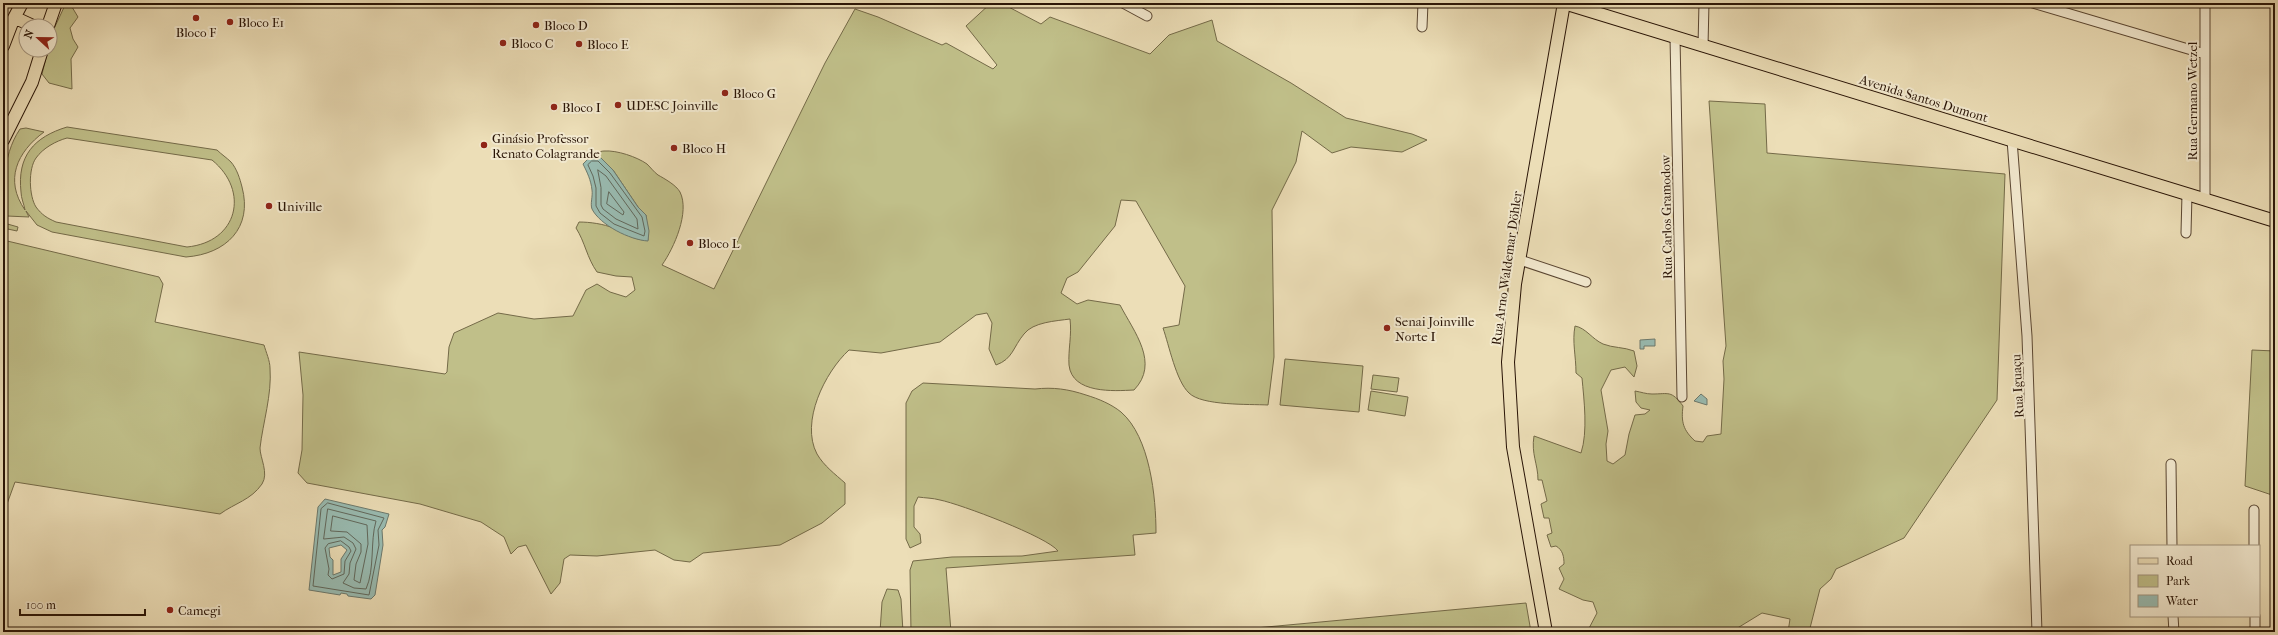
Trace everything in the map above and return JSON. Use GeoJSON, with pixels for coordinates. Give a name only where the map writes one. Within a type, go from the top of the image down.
{"type":"FeatureCollection","features":[{"type":"Feature","properties":{"kind":"main road"},"geometry":{"type":"LineString","coordinates":[[3,46],[13,20],[22,3]]}},
{"type":"Feature","properties":{"kind":"main road"},"geometry":{"type":"LineString","coordinates":[[51,18],[56,3]]}},
{"type":"Feature","properties":{"kind":"main road","name":"Avenida Santos Dumont"},"geometry":{"type":"LineString","coordinates":[[1564,3],[2275,221]]}},
{"type":"Feature","properties":{"kind":"main road","name":"Rua Arno Waldemar Döhler"},"geometry":{"type":"LineString","coordinates":[[1546,632],[1517,478],[1508,397],[1508,346],[1520,260],[1564,3]]}},
{"type":"Feature","properties":{"kind":"main road"},"geometry":{"type":"LineString","coordinates":[[13,20],[18,20]]}},
{"type":"Feature","properties":{"kind":"main road"},"geometry":{"type":"LineString","coordinates":[[3,140],[32,82],[40,58]]}},
{"type":"Feature","properties":{"kind":"street"},"geometry":{"type":"LineString","coordinates":[[1123,3],[1147,16]]}},
{"type":"Feature","properties":{"kind":"street"},"geometry":{"type":"LineString","coordinates":[[1422,3],[1422,27]]}},
{"type":"Feature","properties":{"kind":"street"},"geometry":{"type":"LineString","coordinates":[[1703,46],[1704,3]]}},
{"type":"Feature","properties":{"kind":"street"},"geometry":{"type":"LineString","coordinates":[[2033,3],[2205,54]]}},
{"type":"Feature","properties":{"kind":"street","name":"Rua Germano Wetzel"},"geometry":{"type":"LineString","coordinates":[[2205,3],[2205,199]]}},
{"type":"Feature","properties":{"kind":"street","name":"Rua Carlos Gramodow"},"geometry":{"type":"LineString","coordinates":[[1675,37],[1682,397]]}},
{"type":"Feature","properties":{"kind":"street","name":"Rua Iguaçu"},"geometry":{"type":"LineString","coordinates":[[2012,140],[2027,336],[2037,632]]}},
{"type":"Feature","properties":{"kind":"street"},"geometry":{"type":"LineString","coordinates":[[2186,233],[2187,194]]}},
{"type":"Feature","properties":{"kind":"street"},"geometry":{"type":"LineString","coordinates":[[1520,260],[1586,282]]}},
{"type":"Feature","properties":{"kind":"street"},"geometry":{"type":"LineString","coordinates":[[2171,464],[2172,545]]}},
{"type":"Feature","properties":{"kind":"street"},"geometry":{"type":"LineString","coordinates":[[2254,510],[2254,545]]}},
{"type":"Feature","properties":{"kind":"street"},"geometry":{"type":"LineString","coordinates":[[2173,617],[2174,632]]}},
{"type":"Feature","properties":{"kind":"street"},"geometry":{"type":"LineString","coordinates":[[2255,617],[2255,632]]}},
{"type":"Feature","properties":{"kind":"green space"},"geometry":{"type":"Polygon","coordinates":[[[66,3],[73,3],[72,7],[78,17],[70,28],[73,39],[78,47],[71,59],[72,89],[49,83],[42,74],[46,58],[58,58],[58,20],[66,3]]]}},
{"type":"Feature","properties":{"kind":"green space"},"geometry":{"type":"Polygon","coordinates":[[[991,3],[1001,3],[1041,24],[1050,17],[1150,54],[1169,35],[1212,20],[1217,41],[1291,83],[1346,118],[1412,134],[1427,140],[1402,152],[1351,147],[1332,153],[1302,131],[1296,162],[1272,210],[1274,357],[1268,405],[1226,404],[1204,400],[1195,397],[1184,387],[1173,362],[1163,328],[1179,325],[1185,286],[1136,201],[1121,200],[1115,226],[1078,272],[1067,278],[1061,293],[1077,304],[1088,300],[1120,305],[1137,337],[1145,358],[1145,369],[1141,380],[1134,390],[1116,391],[1095,389],[1078,381],[1072,374],[1069,365],[1071,331],[1070,319],[1045,323],[1028,330],[1009,356],[996,365],[989,349],[992,323],[987,313],[976,315],[940,342],[881,353],[849,350],[831,371],[824,384],[813,413],[811,427],[817,454],[826,466],[845,483],[845,504],[822,523],[780,545],[703,553],[690,562],[674,560],[655,550],[597,556],[570,555],[564,559],[560,583],[551,594],[526,545],[518,547],[511,554],[504,537],[481,522],[420,504],[307,483],[298,473],[302,450],[303,395],[299,352],[445,374],[447,372],[449,347],[454,333],[498,313],[534,319],[573,316],[586,290],[597,284],[610,292],[626,297],[635,290],[632,277],[616,276],[597,272],[576,228],[579,222],[588,222],[609,227],[634,238],[648,240],[646,215],[638,207],[613,170],[599,156],[590,157],[602,151],[627,154],[638,159],[647,164],[657,174],[678,189],[683,200],[682,219],[676,240],[662,265],[714,289],[825,63],[855,9],[878,17],[942,45],[946,43],[993,69],[997,65],[966,26],[991,3]]]}},
{"type":"Feature","properties":{"kind":"green space"},"geometry":{"type":"Polygon","coordinates":[[[1709,101],[1765,104],[1767,153],[2005,174],[1997,400],[1904,538],[1836,569],[1831,579],[1820,589],[1809,632],[1788,632],[1790,619],[1762,613],[1731,632],[1587,632],[1597,613],[1593,602],[1583,600],[1559,589],[1564,579],[1559,568],[1564,564],[1564,559],[1562,552],[1556,546],[1551,547],[1547,535],[1552,533],[1549,518],[1544,518],[1541,504],[1547,501],[1542,480],[1538,480],[1533,448],[1534,436],[1581,453],[1585,426],[1582,378],[1576,373],[1574,343],[1575,326],[1579,327],[1603,344],[1634,351],[1637,366],[1634,377],[1625,367],[1611,370],[1601,390],[1608,431],[1606,444],[1607,461],[1613,464],[1625,455],[1629,434],[1635,415],[1645,414],[1650,410],[1641,408],[1636,402],[1635,391],[1650,394],[1669,394],[1675,397],[1683,406],[1682,417],[1685,429],[1695,441],[1703,442],[1707,436],[1721,434],[1724,379],[1723,361],[1726,346],[1709,101]]]}},
{"type":"Feature","properties":{"kind":"green space"},"geometry":{"type":"Polygon","coordinates":[[[67,127],[217,150],[233,165],[237,171],[242,187],[244,215],[240,226],[233,236],[213,251],[186,257],[52,232],[37,225],[26,211],[29,217],[7,216],[4,223],[18,227],[17,231],[3,228],[4,177],[9,152],[14,140],[20,129],[26,128],[44,132],[27,148],[16,167],[15,188],[25,210],[21,194],[20,179],[25,158],[37,142],[55,131],[67,127]],[[67,138],[50,145],[36,158],[33,163],[30,182],[32,196],[36,207],[40,212],[47,218],[56,222],[187,247],[204,243],[218,236],[227,225],[233,213],[234,200],[231,186],[224,172],[212,160],[67,138]]]}},
{"type":"Feature","properties":{"kind":"green space"},"geometry":{"type":"Polygon","coordinates":[[[3,240],[159,277],[163,284],[155,322],[264,345],[270,368],[270,388],[260,448],[265,475],[262,484],[258,489],[248,498],[220,514],[15,482],[3,515],[3,240]]]}},
{"type":"Feature","properties":{"kind":"green space"},"geometry":{"type":"Polygon","coordinates":[[[2252,350],[2275,351],[2275,496],[2245,486],[2252,350]]]}},
{"type":"Feature","properties":{"kind":"green space"},"geometry":{"type":"Polygon","coordinates":[[[1285,359],[1363,366],[1359,412],[1280,405],[1285,359]]]}},
{"type":"Feature","properties":{"kind":"green space"},"geometry":{"type":"Polygon","coordinates":[[[1373,375],[1399,378],[1397,392],[1371,389],[1373,375]]]}},
{"type":"Feature","properties":{"kind":"green space"},"geometry":{"type":"Polygon","coordinates":[[[923,383],[1060,389],[1073,391],[1105,402],[1121,412],[1131,423],[1139,436],[1145,452],[1153,485],[1156,533],[1133,535],[1135,555],[946,568],[951,632],[911,632],[910,570],[913,561],[952,557],[1022,556],[1058,551],[1051,545],[1022,530],[983,514],[940,500],[918,497],[914,506],[914,527],[920,534],[921,543],[910,548],[906,539],[906,403],[912,391],[923,383]]]}},
{"type":"Feature","properties":{"kind":"green space"},"geometry":{"type":"Polygon","coordinates":[[[1371,391],[1408,397],[1405,416],[1368,410],[1371,391]]]}},
{"type":"Feature","properties":{"kind":"green space"},"geometry":{"type":"Polygon","coordinates":[[[887,589],[898,590],[901,599],[903,632],[880,632],[882,602],[887,589]]]}},
{"type":"Feature","properties":{"kind":"green space"},"geometry":{"type":"Polygon","coordinates":[[[1526,603],[1531,632],[1231,632],[1234,630],[1526,603]]]}},
{"type":"Feature","properties":{"kind":"water"},"geometry":{"type":"Polygon","coordinates":[[[599,156],[613,170],[638,207],[646,215],[649,231],[648,241],[633,238],[616,231],[602,221],[592,209],[592,192],[589,176],[583,164],[590,157],[599,156]]]}},
{"type":"Feature","properties":{"kind":"water"},"geometry":{"type":"Polygon","coordinates":[[[1655,339],[1655,346],[1644,346],[1644,349],[1640,349],[1640,340],[1655,339]]]}},
{"type":"Feature","properties":{"kind":"water"},"geometry":{"type":"Polygon","coordinates":[[[1701,394],[1707,399],[1707,405],[1694,401],[1701,394]]]}},
{"type":"Feature","properties":{"kind":"water"},"geometry":{"type":"Polygon","coordinates":[[[325,499],[389,514],[385,527],[382,530],[383,545],[375,595],[371,599],[348,596],[347,594],[341,593],[340,595],[309,590],[318,507],[325,499]],[[341,545],[329,548],[330,557],[333,560],[333,575],[341,572],[341,559],[347,550],[341,545]]]}},
{"type":"Feature","properties":{"kind":"place","name":"Bloco F"},"geometry":{"type":"Point","coordinates":[196,18]}},
{"type":"Feature","properties":{"kind":"place","name":"Bloco E1"},"geometry":{"type":"Point","coordinates":[230,22]}},
{"type":"Feature","properties":{"kind":"place","name":"Bloco D"},"geometry":{"type":"Point","coordinates":[536,25]}},
{"type":"Feature","properties":{"kind":"place","name":"Bloco C"},"geometry":{"type":"Point","coordinates":[503,43]}},
{"type":"Feature","properties":{"kind":"place","name":"Bloco E"},"geometry":{"type":"Point","coordinates":[579,44]}},
{"type":"Feature","properties":{"kind":"place","name":"Bloco G"},"geometry":{"type":"Point","coordinates":[725,93]}},
{"type":"Feature","properties":{"kind":"place","name":"UDESC Joinville"},"geometry":{"type":"Point","coordinates":[618,105]}},
{"type":"Feature","properties":{"kind":"place","name":"Bloco I"},"geometry":{"type":"Point","coordinates":[554,107]}},
{"type":"Feature","properties":{"kind":"place","name":"Ginásio Professor Renato Colagrande"},"geometry":{"type":"Point","coordinates":[484,145]}},
{"type":"Feature","properties":{"kind":"place","name":"Bloco H"},"geometry":{"type":"Point","coordinates":[674,148]}},
{"type":"Feature","properties":{"kind":"place","name":"Univille"},"geometry":{"type":"Point","coordinates":[269,206]}},
{"type":"Feature","properties":{"kind":"place","name":"Bloco L"},"geometry":{"type":"Point","coordinates":[690,243]}},
{"type":"Feature","properties":{"kind":"place","name":"Senai Joinville Norte I"},"geometry":{"type":"Point","coordinates":[1387,328]}},
{"type":"Feature","properties":{"kind":"place","name":"Camegi"},"geometry":{"type":"Point","coordinates":[170,610]}}]}
